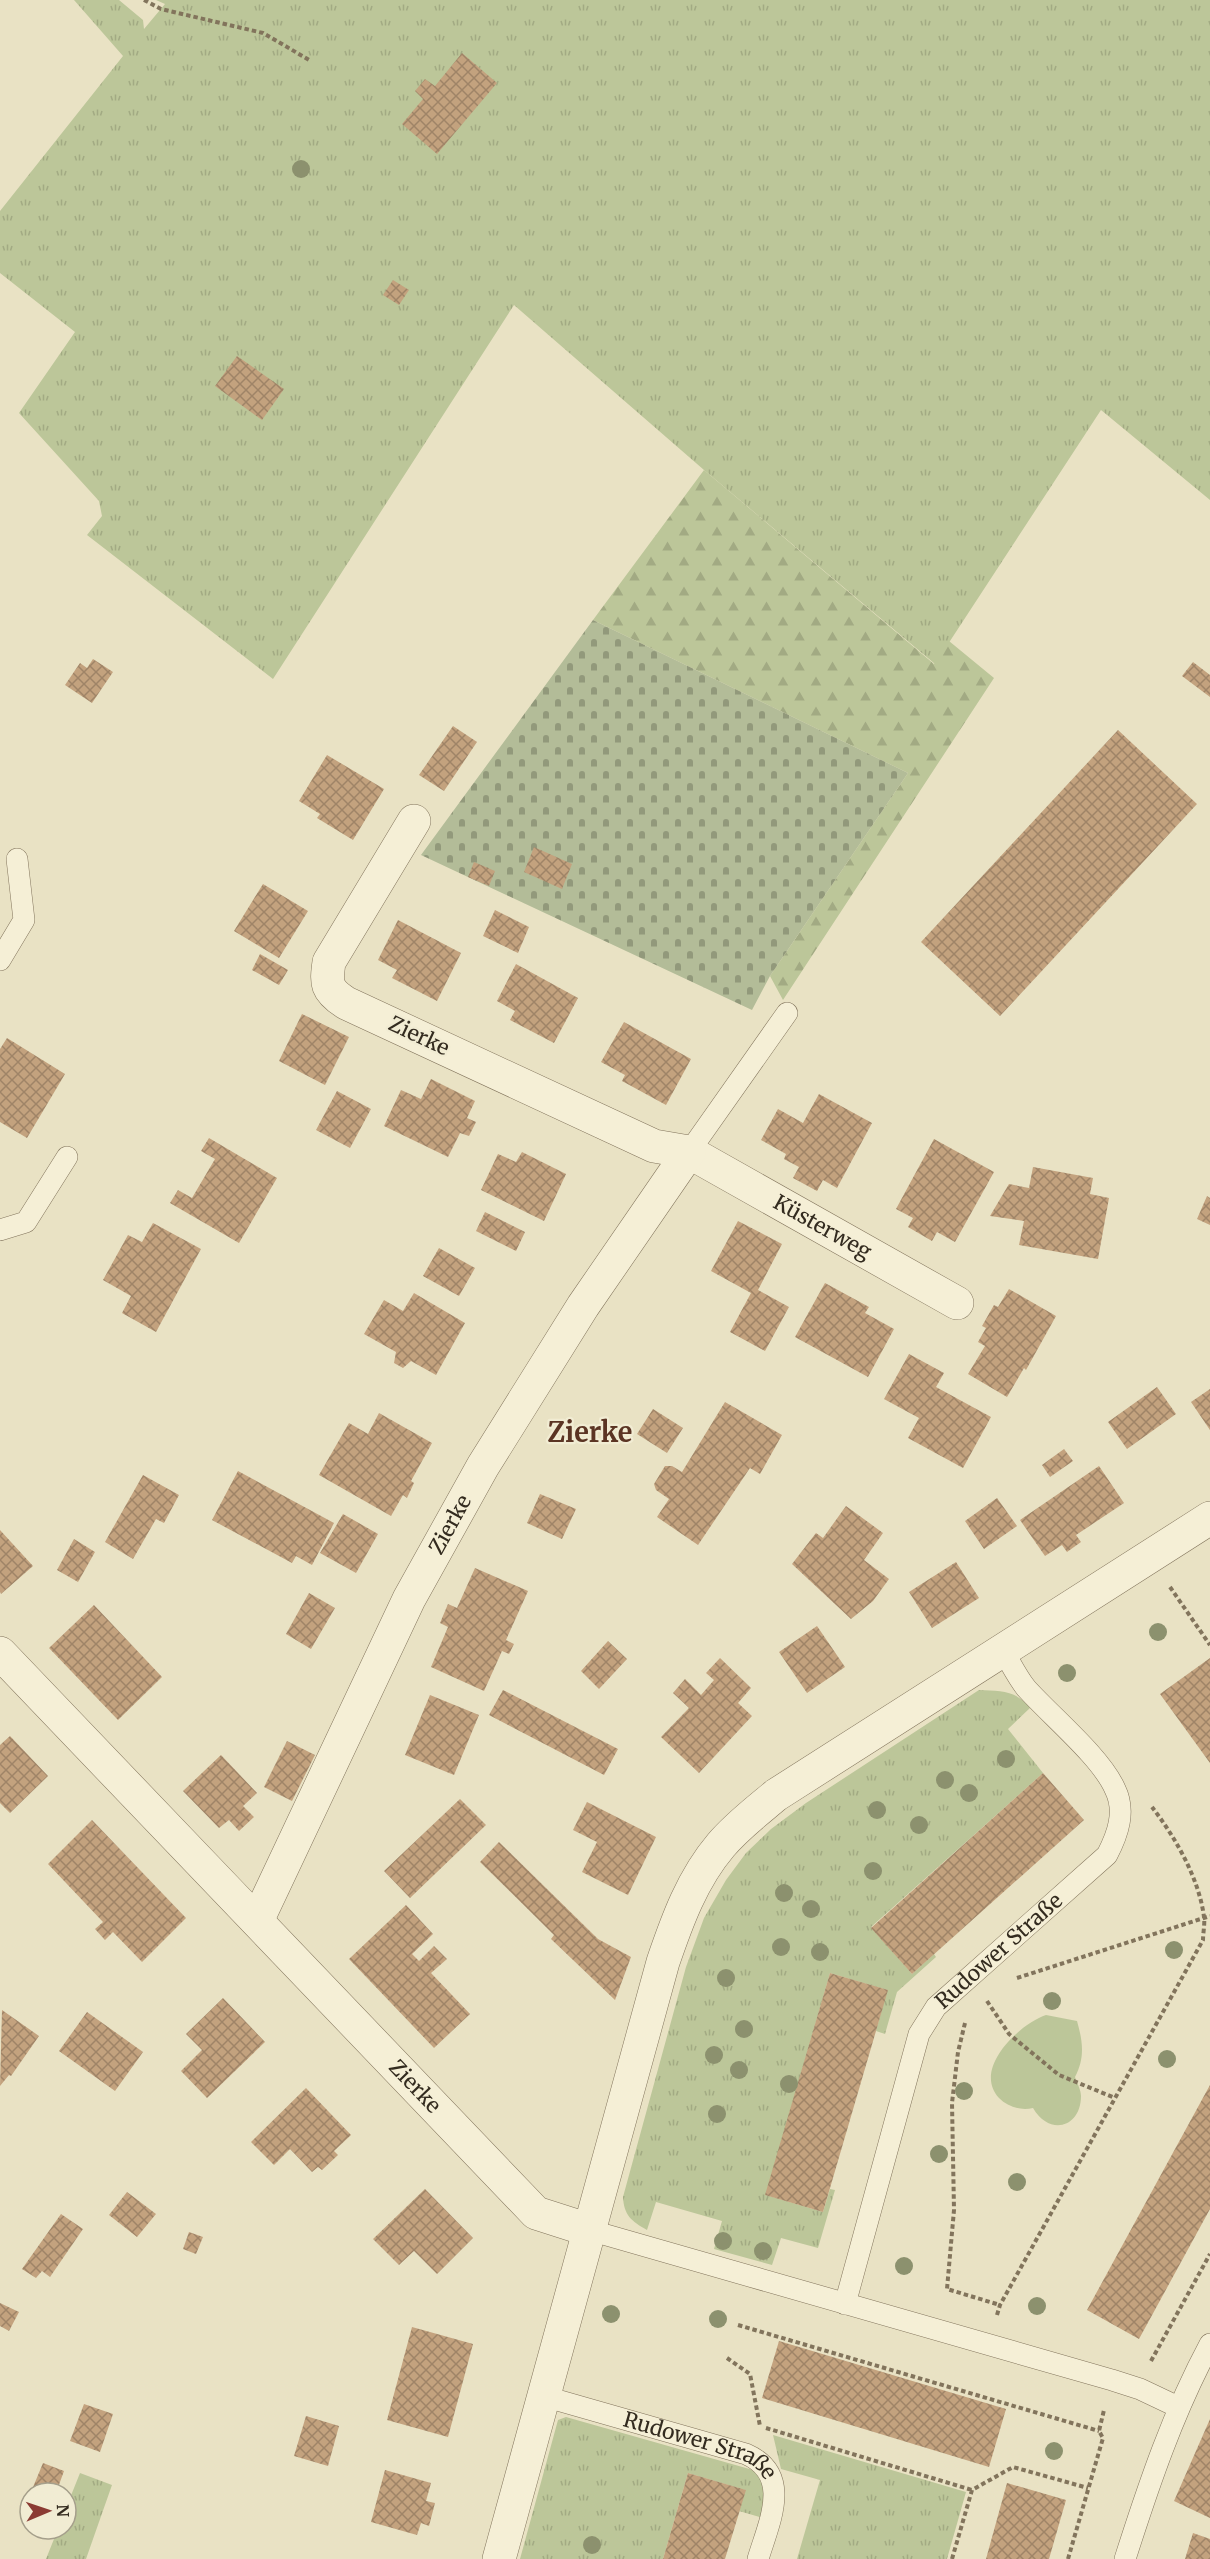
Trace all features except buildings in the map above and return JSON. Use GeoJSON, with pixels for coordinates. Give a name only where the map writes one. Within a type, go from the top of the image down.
{"type":"FeatureCollection","features":[{"type":"Feature","properties":{"kind":"street","name":"Zierke"},"geometry":{"type":"LineString","coordinates":[[257,1921],[410,1599],[483,1466],[583,1306],[688,1152],[654,1146],[346,1003],[332,993],[327,980],[329,962],[414,821]]}},
{"type":"Feature","properties":{"kind":"street","name":"Küsterweg"},"geometry":{"type":"LineString","coordinates":[[688,1152],[957,1303]]}},
{"type":"Feature","properties":{"kind":"street"},"geometry":{"type":"LineString","coordinates":[[499,2559],[663,1962],[678,1919],[697,1881],[720,1845],[776,1795],[1210,1518]]}},
{"type":"Feature","properties":{"kind":"street","name":"Zierke"},"geometry":{"type":"LineString","coordinates":[[0,1653],[536,2213],[588,2230]]}},
{"type":"Feature","properties":{"kind":"lane"},"geometry":{"type":"LineString","coordinates":[[0,960],[24,920],[17,860]]}},
{"type":"Feature","properties":{"kind":"lane","name":"Zierke"},"geometry":{"type":"LineString","coordinates":[[688,1152],[787,1013]]}},
{"type":"Feature","properties":{"kind":"lane"},"geometry":{"type":"LineString","coordinates":[[0,1230],[26,1222],[67,1157]]}},
{"type":"Feature","properties":{"kind":"lane","name":"Rudower Straße"},"geometry":{"type":"LineString","coordinates":[[845,2304],[919,2034],[936,2007],[975,1984],[1107,1855],[1118,1834],[1120,1814],[1116,1790],[1104,1770],[1024,1686],[1002,1649]]}},
{"type":"Feature","properties":{"kind":"lane"},"geometry":{"type":"LineString","coordinates":[[588,2230],[1112,2380],[1178,2407]]}},
{"type":"Feature","properties":{"kind":"lane"},"geometry":{"type":"LineString","coordinates":[[1125,2559],[1155,2464],[1178,2407],[1210,2344]]}},
{"type":"Feature","properties":{"kind":"lane","name":"Rudower Straße"},"geometry":{"type":"LineString","coordinates":[[543,2396],[746,2454],[761,2461],[770,2473],[774,2490],[772,2508],[758,2559]]}},
{"type":"Feature","properties":{"kind":"path"},"geometry":{"type":"LineString","coordinates":[[144,0],[161,9],[239,25],[263,33],[311,61]]}},
{"type":"Feature","properties":{"kind":"path"},"geometry":{"type":"LineString","coordinates":[[1150,1556],[1210,1645]]}},
{"type":"Feature","properties":{"kind":"path"},"geometry":{"type":"LineString","coordinates":[[989,2345],[1000,2305],[1203,1940],[1204,1917],[1189,1866],[1164,1823],[1139,1790],[1116,1790]]}},
{"type":"Feature","properties":{"kind":"path"},"geometry":{"type":"LineString","coordinates":[[975,1984],[1210,1916]]}},
{"type":"Feature","properties":{"kind":"path"},"geometry":{"type":"LineString","coordinates":[[975,1984],[1010,2034],[1059,2075],[1115,2098]]}},
{"type":"Feature","properties":{"kind":"path"},"geometry":{"type":"LineString","coordinates":[[975,1984],[958,2052],[952,2103],[954,2210],[947,2289],[1000,2305]]}},
{"type":"Feature","properties":{"kind":"path"},"geometry":{"type":"LineString","coordinates":[[1068,2559],[1103,2438],[1099,2430],[1116,2363],[1138,2370],[1148,2367],[1210,2254]]}},
{"type":"Feature","properties":{"kind":"path"},"geometry":{"type":"LineString","coordinates":[[738,2325],[1099,2430]]}},
{"type":"Feature","properties":{"kind":"path"},"geometry":{"type":"LineString","coordinates":[[728,2358],[750,2374],[760,2427],[761,2461]]}},
{"type":"Feature","properties":{"kind":"path"},"geometry":{"type":"LineString","coordinates":[[760,2427],[972,2490]]}},
{"type":"Feature","properties":{"kind":"path"},"geometry":{"type":"LineString","coordinates":[[952,2559],[972,2490],[1013,2467],[1088,2488]]}},
{"type":"Feature","properties":{"kind":"green space"},"geometry":{"type":"Polygon","coordinates":[[[74,0],[119,0],[143,20],[144,29],[165,4],[156,0],[1210,0],[1210,500],[1101,410],[935,664],[704,470],[514,305],[273,679],[87,535],[102,516],[99,501],[19,413],[75,332],[0,273],[0,211],[123,56],[74,0]]]}},
{"type":"Feature","properties":{"kind":"green space"},"geometry":{"type":"Polygon","coordinates":[[[704,470],[934,664],[949,641],[994,678],[783,1000],[770,976],[908,773],[593,620],[704,470]]]}},
{"type":"Feature","properties":{"kind":"green space"},"geometry":{"type":"Polygon","coordinates":[[[593,620],[908,773],[770,976],[752,1010],[421,855],[593,620]]]}},
{"type":"Feature","properties":{"kind":"green space"},"geometry":{"type":"Polygon","coordinates":[[[979,1690],[1001,1691],[1013,1695],[1030,1708],[1008,1729],[1043,1773],[871,1927],[912,1974],[934,1954],[936,1957],[897,1992],[885,2034],[876,2031],[887,1990],[830,1973],[766,2195],[823,2212],[830,2189],[835,2190],[818,2248],[781,2238],[772,2265],[714,2249],[722,2221],[656,2202],[647,2230],[641,2227],[627,2213],[623,2197],[686,1967],[704,1918],[726,1880],[746,1853],[771,1829],[806,1803],[979,1690]]]}},
{"type":"Feature","properties":{"kind":"green space"},"geometry":{"type":"Polygon","coordinates":[[[1046,2015],[1077,2021],[1081,2036],[1082,2056],[1075,2077],[1081,2094],[1080,2107],[1070,2121],[1056,2125],[1048,2123],[1033,2108],[1019,2109],[1006,2104],[999,2098],[992,2086],[991,2074],[1002,2049],[1023,2028],[1046,2015]]]}},
{"type":"Feature","properties":{"kind":"green space"},"geometry":{"type":"Polygon","coordinates":[[[566,2417],[753,2470],[765,2487],[766,2504],[763,2518],[739,2511],[745,2490],[688,2473],[663,2559],[520,2559],[558,2420],[566,2417]]]}},
{"type":"Feature","properties":{"kind":"green space"},"geometry":{"type":"Polygon","coordinates":[[[773,2435],[966,2492],[947,2559],[797,2559],[820,2480],[781,2469],[773,2435]]]}},
{"type":"Feature","properties":{"kind":"green space"},"geometry":{"type":"Polygon","coordinates":[[[80,2473],[112,2485],[86,2559],[46,2559],[53,2541],[78,2541],[77,2481],[80,2473]]]}},
{"type":"Feature","properties":{"kind":"district","name":"Zierke"},"geometry":{"type":"Point","coordinates":[590,1433]}}]}
